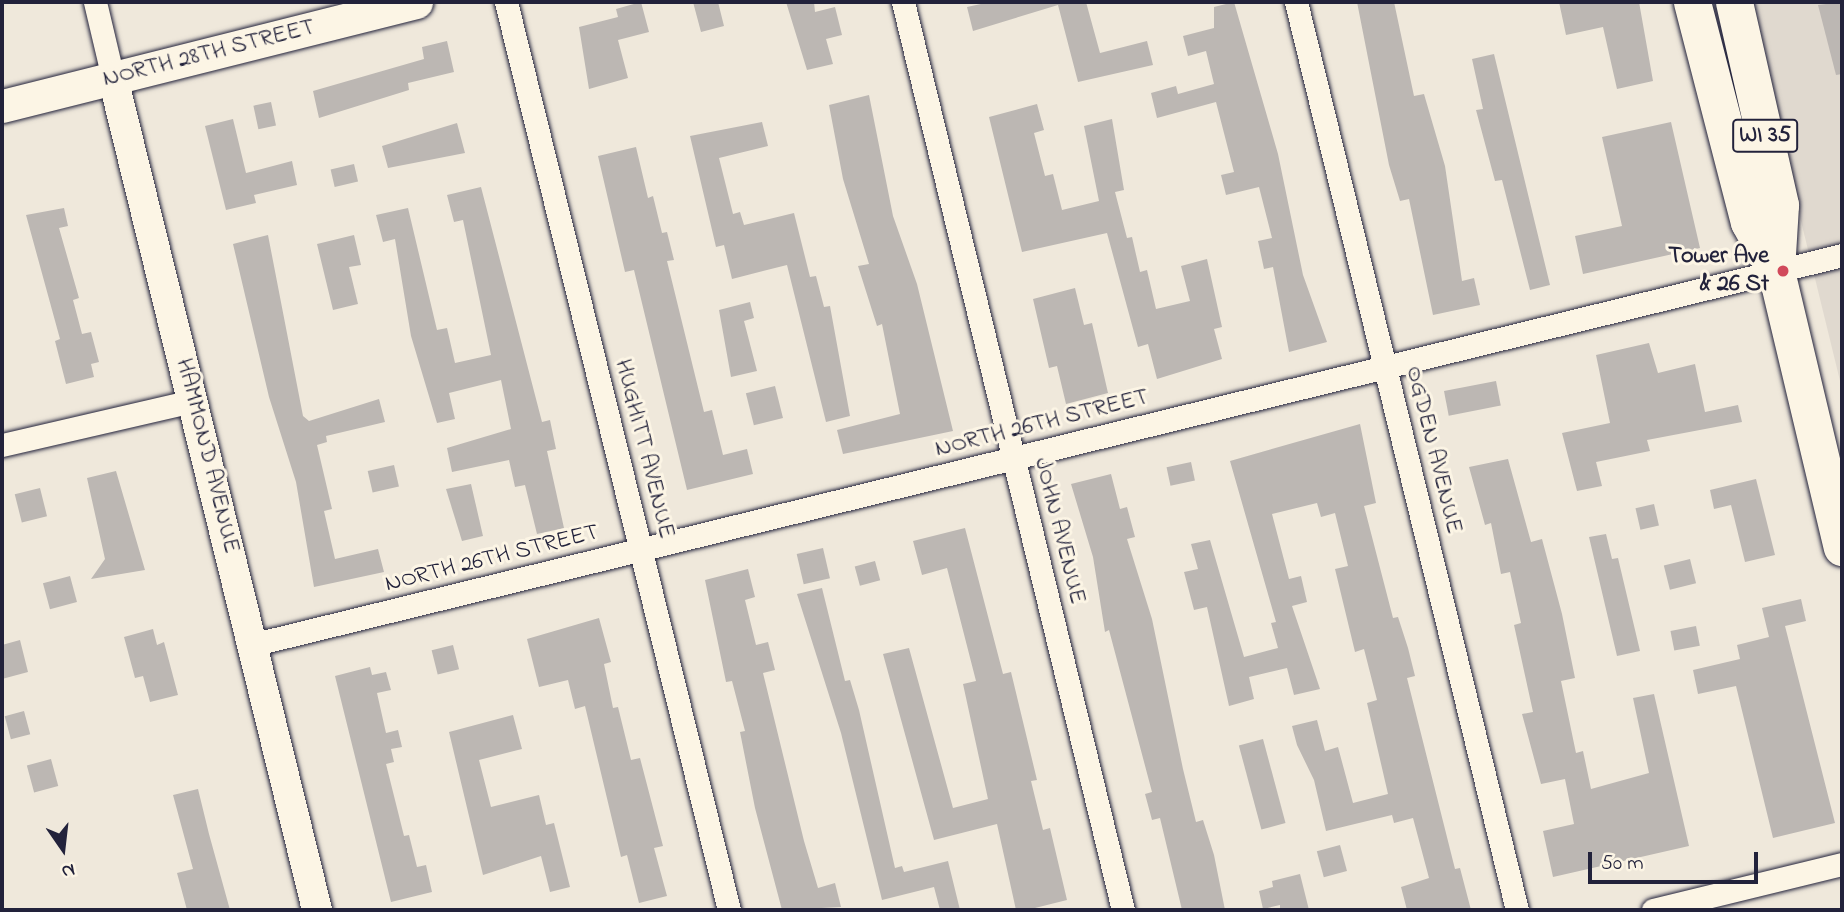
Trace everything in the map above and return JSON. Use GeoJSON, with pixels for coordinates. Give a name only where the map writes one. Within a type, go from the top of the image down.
{"type":"FeatureCollection","features":[{"type":"Feature","properties":{"kind":"main road","name":"NORTH 28TH STREET"},"geometry":{"type":"LineString","coordinates":[[2,106],[416,2]]}},
{"type":"Feature","properties":{"kind":"main road","name":"WI 35"},"geometry":{"type":"LineString","coordinates":[[1692,2],[1749,222],[1776,271],[1842,547]]}},
{"type":"Feature","properties":{"kind":"main road","name":"WI 35"},"geometry":{"type":"LineString","coordinates":[[1734,2],[1780,205],[1776,271]]}},
{"type":"Feature","properties":{"kind":"street","name":"HAMMOND AVENUE"},"geometry":{"type":"LineString","coordinates":[[95,2],[192,401],[255,644],[317,910]]}},
{"type":"Feature","properties":{"kind":"street","name":"HUGHITT AVENUE"},"geometry":{"type":"LineString","coordinates":[[506,2],[729,910]]}},
{"type":"Feature","properties":{"kind":"street","name":"JOHN AVENUE"},"geometry":{"type":"LineString","coordinates":[[903,2],[1123,910]]}},
{"type":"Feature","properties":{"kind":"street","name":"OGDEN AVENUE"},"geometry":{"type":"LineString","coordinates":[[1296,2],[1517,910]]}},
{"type":"Feature","properties":{"kind":"street","name":"NORTH 26TH STREET"},"geometry":{"type":"LineString","coordinates":[[255,644],[1842,255]]}},
{"type":"Feature","properties":{"kind":"street"},"geometry":{"type":"LineString","coordinates":[[2,445],[192,401]]}},
{"type":"Feature","properties":{"kind":"street"},"geometry":{"type":"LineString","coordinates":[[1653,910],[1842,864]]}},
{"type":"Feature","properties":{"kind":"shaded area"},"geometry":{"type":"Polygon","coordinates":[[[1747,2],[1842,2],[1842,389],[1800,217],[1747,2]]]}},
{"type":"Feature","properties":{"kind":"building"},"geometry":{"type":"Polygon","coordinates":[[[641,2],[649,32],[618,40],[628,78],[589,89],[579,27],[618,17],[616,9],[641,2]]]}},
{"type":"Feature","properties":{"kind":"building"},"geometry":{"type":"Polygon","coordinates":[[[693,2],[718,2],[724,26],[701,32],[693,2]]]}},
{"type":"Feature","properties":{"kind":"building"},"geometry":{"type":"Polygon","coordinates":[[[786,2],[814,2],[815,12],[835,7],[842,35],[826,39],[833,64],[807,70],[786,2]]]}},
{"type":"Feature","properties":{"kind":"building"},"geometry":{"type":"Polygon","coordinates":[[[990,2],[1086,2],[1100,53],[1147,41],[1153,65],[1078,82],[1058,5],[973,31],[967,7],[990,2]]]}},
{"type":"Feature","properties":{"kind":"building"},"geometry":{"type":"Polygon","coordinates":[[[1234,2],[1278,154],[1303,275],[1327,342],[1289,352],[1273,267],[1264,269],[1258,241],[1272,238],[1259,187],[1226,195],[1221,175],[1234,172],[1216,102],[1157,118],[1151,93],[1176,86],[1178,94],[1214,84],[1206,51],[1188,56],[1183,36],[1214,28],[1214,7],[1234,2]]]}},
{"type":"Feature","properties":{"kind":"building"},"geometry":{"type":"Polygon","coordinates":[[[1357,2],[1394,2],[1414,96],[1424,94],[1445,166],[1462,281],[1474,278],[1480,305],[1433,315],[1409,199],[1400,201],[1389,165],[1357,2]]]}},
{"type":"Feature","properties":{"kind":"building"},"geometry":{"type":"Polygon","coordinates":[[[1559,2],[1639,2],[1653,81],[1617,89],[1603,27],[1566,35],[1559,2]]]}},
{"type":"Feature","properties":{"kind":"building"},"geometry":{"type":"Polygon","coordinates":[[[1842,2],[1842,74],[1836,75],[1818,5],[1842,2]]]}},
{"type":"Feature","properties":{"kind":"building"},"geometry":{"type":"Polygon","coordinates":[[[447,41],[454,72],[408,83],[409,90],[319,118],[313,91],[424,59],[422,47],[447,41]]]}},
{"type":"Feature","properties":{"kind":"building"},"geometry":{"type":"Polygon","coordinates":[[[1494,54],[1550,285],[1530,290],[1502,180],[1495,181],[1476,110],[1483,109],[1472,59],[1494,54]]]}},
{"type":"Feature","properties":{"kind":"building"},"geometry":{"type":"Polygon","coordinates":[[[869,95],[893,216],[917,284],[953,431],[843,454],[837,430],[900,414],[882,324],[877,326],[858,266],[869,264],[843,179],[829,105],[869,95]]]}},
{"type":"Feature","properties":{"kind":"building"},"geometry":{"type":"Polygon","coordinates":[[[271,102],[276,125],[258,129],[253,106],[271,102]]]}},
{"type":"Feature","properties":{"kind":"building"},"geometry":{"type":"Polygon","coordinates":[[[1037,104],[1044,130],[1034,133],[1045,176],[1053,174],[1062,210],[1099,201],[1084,126],[1112,119],[1124,190],[1115,192],[1127,238],[1132,237],[1140,272],[1147,270],[1156,309],[1190,301],[1181,266],[1207,259],[1222,327],[1214,329],[1222,359],[1157,379],[1148,344],[1138,347],[1107,233],[1022,252],[989,117],[1037,104]]]}},
{"type":"Feature","properties":{"kind":"building"},"geometry":{"type":"Polygon","coordinates":[[[233,119],[246,173],[292,161],[297,185],[254,195],[256,203],[226,210],[205,126],[233,119]]]}},
{"type":"Feature","properties":{"kind":"building"},"geometry":{"type":"Polygon","coordinates":[[[762,122],[768,146],[719,158],[733,214],[740,212],[744,225],[794,213],[810,277],[816,276],[824,307],[830,306],[850,416],[826,422],[787,265],[732,279],[724,245],[716,247],[690,136],[762,122]]]}},
{"type":"Feature","properties":{"kind":"building"},"geometry":{"type":"Polygon","coordinates":[[[1671,122],[1700,248],[1583,274],[1575,236],[1622,226],[1602,137],[1671,122]]]}},
{"type":"Feature","properties":{"kind":"building"},"geometry":{"type":"Polygon","coordinates":[[[457,123],[465,153],[388,168],[382,146],[457,123]]]}},
{"type":"Feature","properties":{"kind":"building"},"geometry":{"type":"Polygon","coordinates":[[[636,147],[648,198],[653,196],[662,233],[667,232],[674,260],[667,261],[704,412],[712,410],[723,455],[747,449],[753,474],[687,490],[634,270],[625,272],[598,156],[636,147]]]}},
{"type":"Feature","properties":{"kind":"building"},"geometry":{"type":"Polygon","coordinates":[[[354,164],[358,182],[335,187],[331,169],[354,164]]]}},
{"type":"Feature","properties":{"kind":"building"},"geometry":{"type":"Polygon","coordinates":[[[481,187],[542,422],[550,420],[556,449],[547,451],[564,528],[537,534],[525,485],[515,487],[509,460],[452,472],[447,448],[511,429],[501,380],[449,393],[455,419],[437,423],[411,336],[395,239],[383,242],[376,215],[408,208],[437,330],[447,328],[455,363],[491,355],[463,220],[454,222],[447,195],[481,187]]]}},
{"type":"Feature","properties":{"kind":"building"},"geometry":{"type":"Polygon","coordinates":[[[64,208],[68,226],[59,228],[79,298],[73,300],[82,334],[91,332],[99,362],[91,364],[94,377],[66,384],[55,341],[60,339],[26,215],[64,208]]]}},
{"type":"Feature","properties":{"kind":"building"},"geometry":{"type":"Polygon","coordinates":[[[268,235],[303,416],[309,421],[379,399],[385,422],[326,436],[327,442],[317,445],[332,509],[324,511],[335,559],[378,549],[384,572],[314,587],[296,482],[269,397],[233,244],[268,235]]]}},
{"type":"Feature","properties":{"kind":"building"},"geometry":{"type":"Polygon","coordinates":[[[354,235],[361,265],[349,267],[358,304],[333,310],[317,244],[354,235]]]}},
{"type":"Feature","properties":{"kind":"building"},"geometry":{"type":"Polygon","coordinates":[[[1075,288],[1084,325],[1092,323],[1108,393],[1066,404],[1057,366],[1049,368],[1033,299],[1075,288]]]}},
{"type":"Feature","properties":{"kind":"building"},"geometry":{"type":"Polygon","coordinates":[[[750,302],[754,318],[744,321],[757,371],[731,377],[719,310],[750,302]]]}},
{"type":"Feature","properties":{"kind":"building"},"geometry":{"type":"Polygon","coordinates":[[[1649,343],[1658,373],[1695,364],[1705,412],[1738,405],[1742,422],[1647,440],[1650,451],[1596,462],[1602,486],[1577,491],[1562,433],[1610,423],[1596,355],[1649,343]]]}},
{"type":"Feature","properties":{"kind":"building"},"geometry":{"type":"Polygon","coordinates":[[[1496,381],[1501,406],[1449,416],[1444,391],[1496,381]]]}},
{"type":"Feature","properties":{"kind":"building"},"geometry":{"type":"Polygon","coordinates":[[[775,386],[783,418],[754,425],[746,393],[775,386]]]}},
{"type":"Feature","properties":{"kind":"building"},"geometry":{"type":"Polygon","coordinates":[[[1360,424],[1376,503],[1364,506],[1393,618],[1398,617],[1408,648],[1415,676],[1407,678],[1455,869],[1460,868],[1471,910],[1407,910],[1401,887],[1429,878],[1413,818],[1394,823],[1392,815],[1326,831],[1314,780],[1297,745],[1292,726],[1317,720],[1325,751],[1338,747],[1353,803],[1388,794],[1367,703],[1377,700],[1364,649],[1355,652],[1335,569],[1348,566],[1335,513],[1321,517],[1317,503],[1272,514],[1289,579],[1301,576],[1307,602],[1292,606],[1320,689],[1294,695],[1287,668],[1249,677],[1254,699],[1229,706],[1207,607],[1194,610],[1184,572],[1198,569],[1191,544],[1210,540],[1244,657],[1278,648],[1271,623],[1276,622],[1230,461],[1360,424]]]}},
{"type":"Feature","properties":{"kind":"building"},"geometry":{"type":"Polygon","coordinates":[[[1508,459],[1531,542],[1542,539],[1562,614],[1575,678],[1561,681],[1576,753],[1583,751],[1591,789],[1649,773],[1633,698],[1654,694],[1689,846],[1553,877],[1543,831],[1574,824],[1565,779],[1541,784],[1522,714],[1533,712],[1514,625],[1521,623],[1510,572],[1501,574],[1491,523],[1485,525],[1469,467],[1508,459]]]}},
{"type":"Feature","properties":{"kind":"building"},"geometry":{"type":"Polygon","coordinates":[[[1191,462],[1195,481],[1170,486],[1167,467],[1191,462]]]}},
{"type":"Feature","properties":{"kind":"building"},"geometry":{"type":"Polygon","coordinates":[[[394,465],[399,486],[373,493],[368,471],[394,465]]]}},
{"type":"Feature","properties":{"kind":"building"},"geometry":{"type":"Polygon","coordinates":[[[116,471],[145,570],[91,579],[105,559],[87,478],[116,471]]]}},
{"type":"Feature","properties":{"kind":"building"},"geometry":{"type":"Polygon","coordinates":[[[1111,474],[1120,509],[1127,507],[1135,537],[1127,539],[1152,619],[1196,822],[1203,820],[1214,855],[1225,910],[1182,910],[1160,818],[1152,820],[1145,794],[1152,792],[1109,630],[1105,632],[1093,557],[1071,484],[1111,474]]]}},
{"type":"Feature","properties":{"kind":"building"},"geometry":{"type":"Polygon","coordinates":[[[1756,479],[1775,555],[1745,562],[1731,505],[1714,509],[1710,490],[1756,479]]]}},
{"type":"Feature","properties":{"kind":"building"},"geometry":{"type":"Polygon","coordinates":[[[471,484],[483,536],[462,541],[446,489],[471,484]]]}},
{"type":"Feature","properties":{"kind":"building"},"geometry":{"type":"Polygon","coordinates":[[[40,488],[47,516],[22,522],[15,494],[40,488]]]}},
{"type":"Feature","properties":{"kind":"building"},"geometry":{"type":"Polygon","coordinates":[[[1654,504],[1659,525],[1640,530],[1635,508],[1654,504]]]}},
{"type":"Feature","properties":{"kind":"building"},"geometry":{"type":"Polygon","coordinates":[[[965,528],[1003,674],[1011,672],[1037,780],[1031,781],[1043,830],[1050,828],[1067,900],[1027,910],[1016,910],[997,824],[934,840],[883,654],[909,648],[953,808],[988,799],[963,684],[976,681],[947,568],[922,575],[913,541],[965,528]]]}},
{"type":"Feature","properties":{"kind":"building"},"geometry":{"type":"Polygon","coordinates":[[[1606,534],[1612,559],[1618,558],[1640,651],[1617,656],[1589,537],[1606,534]]]}},
{"type":"Feature","properties":{"kind":"building"},"geometry":{"type":"Polygon","coordinates":[[[823,548],[830,578],[804,584],[797,554],[823,548]]]}},
{"type":"Feature","properties":{"kind":"building"},"geometry":{"type":"Polygon","coordinates":[[[1690,559],[1696,583],[1670,590],[1664,566],[1690,559]]]}},
{"type":"Feature","properties":{"kind":"building"},"geometry":{"type":"Polygon","coordinates":[[[875,561],[880,580],[860,586],[855,566],[875,561]]]}},
{"type":"Feature","properties":{"kind":"building"},"geometry":{"type":"Polygon","coordinates":[[[748,569],[755,597],[745,600],[756,645],[768,642],[775,670],[763,673],[804,841],[818,888],[835,883],[841,907],[782,910],[755,808],[740,732],[745,731],[732,681],[726,682],[705,580],[748,569]]]}},
{"type":"Feature","properties":{"kind":"building"},"geometry":{"type":"Polygon","coordinates":[[[70,576],[77,602],[50,609],[43,583],[70,576]]]}},
{"type":"Feature","properties":{"kind":"building"},"geometry":{"type":"Polygon","coordinates":[[[822,588],[845,681],[850,680],[859,710],[895,868],[902,866],[904,872],[948,861],[960,910],[940,910],[934,887],[882,900],[841,733],[797,594],[822,588]]]}},
{"type":"Feature","properties":{"kind":"building"},"geometry":{"type":"Polygon","coordinates":[[[1801,599],[1806,621],[1785,626],[1835,823],[1773,838],[1736,686],[1698,694],[1693,670],[1740,659],[1737,645],[1769,637],[1762,608],[1801,599]]]}},
{"type":"Feature","properties":{"kind":"building"},"geometry":{"type":"Polygon","coordinates":[[[599,618],[611,662],[604,664],[613,708],[618,707],[631,760],[640,758],[663,846],[654,848],[667,896],[639,903],[627,855],[621,857],[585,706],[575,709],[568,680],[539,687],[527,639],[599,618]]]}},
{"type":"Feature","properties":{"kind":"building"},"geometry":{"type":"Polygon","coordinates":[[[1696,626],[1700,646],[1674,651],[1670,631],[1696,626]]]}},
{"type":"Feature","properties":{"kind":"building"},"geometry":{"type":"Polygon","coordinates":[[[153,629],[157,645],[164,642],[178,695],[150,702],[143,676],[135,678],[124,637],[153,629]]]}},
{"type":"Feature","properties":{"kind":"building"},"geometry":{"type":"Polygon","coordinates":[[[20,640],[28,672],[2,679],[2,645],[20,640]]]}},
{"type":"Feature","properties":{"kind":"building"},"geometry":{"type":"Polygon","coordinates":[[[453,645],[459,669],[438,675],[432,650],[453,645]]]}},
{"type":"Feature","properties":{"kind":"building"},"geometry":{"type":"Polygon","coordinates":[[[370,667],[372,675],[386,672],[391,690],[377,693],[386,733],[398,730],[402,747],[391,749],[394,762],[386,764],[404,836],[409,835],[417,867],[426,865],[432,892],[391,902],[335,676],[370,667]]]}},
{"type":"Feature","properties":{"kind":"building"},"geometry":{"type":"Polygon","coordinates":[[[24,711],[30,734],[11,739],[5,716],[24,711]]]}},
{"type":"Feature","properties":{"kind":"building"},"geometry":{"type":"Polygon","coordinates":[[[513,715],[522,749],[479,760],[491,807],[539,795],[546,825],[554,823],[570,887],[550,892],[541,856],[483,875],[449,732],[513,715]]]}},
{"type":"Feature","properties":{"kind":"building"},"geometry":{"type":"Polygon","coordinates":[[[1263,739],[1286,823],[1261,830],[1239,745],[1263,739]]]}},
{"type":"Feature","properties":{"kind":"building"},"geometry":{"type":"Polygon","coordinates":[[[51,759],[58,786],[34,793],[27,765],[51,759]]]}},
{"type":"Feature","properties":{"kind":"building"},"geometry":{"type":"Polygon","coordinates":[[[198,789],[230,910],[187,910],[177,873],[193,869],[173,795],[198,789]]]}},
{"type":"Feature","properties":{"kind":"building"},"geometry":{"type":"Polygon","coordinates":[[[1340,845],[1347,871],[1324,877],[1317,851],[1340,845]]]}},
{"type":"Feature","properties":{"kind":"building"},"geometry":{"type":"Polygon","coordinates":[[[1300,874],[1309,910],[1280,910],[1280,905],[1263,909],[1259,891],[1273,887],[1272,881],[1300,874]]]}},
{"type":"Feature","properties":{"kind":"place","name":"Tower Ave & 26 St"},"geometry":{"type":"Point","coordinates":[1783,271]}}]}
